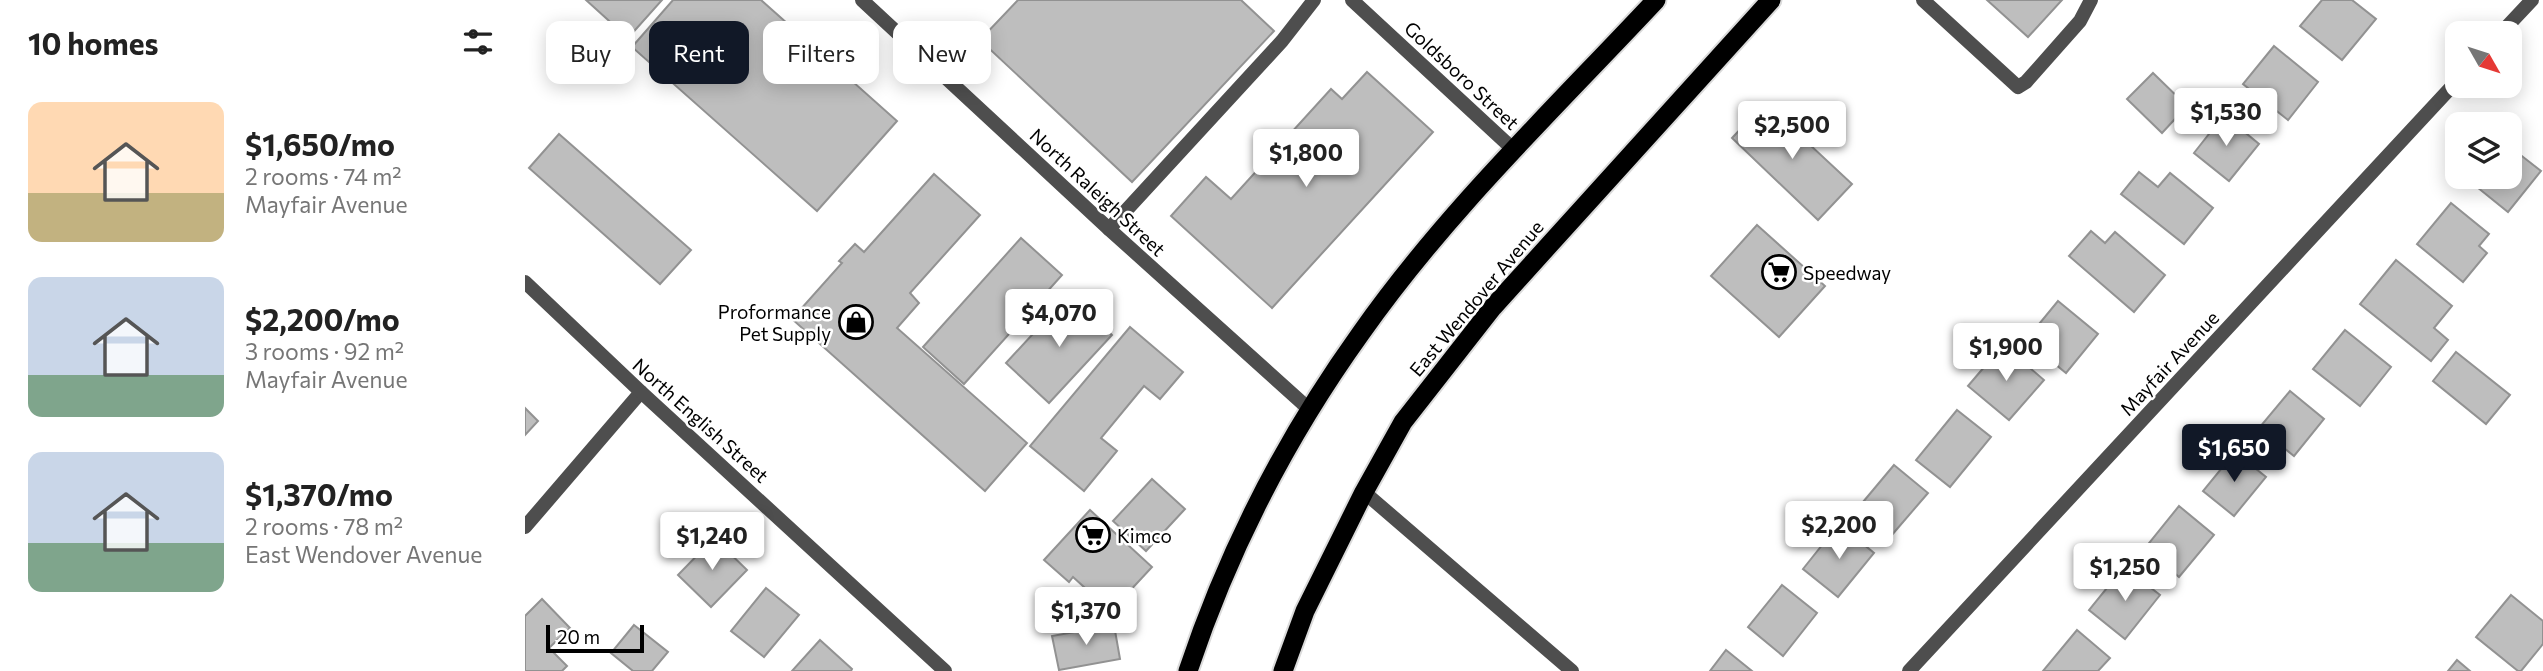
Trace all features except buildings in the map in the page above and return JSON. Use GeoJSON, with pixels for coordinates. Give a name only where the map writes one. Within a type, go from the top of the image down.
{"type":"FeatureCollection","features":[{"type":"Feature","properties":{"kind":"highway"},"geometry":{"type":"LineString","coordinates":[[1188,671],[1234,550],[1310,410],[1361,333],[1436,236],[1655,0]]}},
{"type":"Feature","properties":{"kind":"highway","name":"East Wendover Avenue"},"geometry":{"type":"LineString","coordinates":[[1283,671],[1305,611],[1364,492],[1403,422],[1493,307],[1772,0]]}},
{"type":"Feature","properties":{"kind":"street","name":"North Raleigh Street"},"geometry":{"type":"LineString","coordinates":[[862,0],[1109,229],[1310,410]]}},
{"type":"Feature","properties":{"kind":"street"},"geometry":{"type":"LineString","coordinates":[[1109,229],[1282,41],[1314,0]]}},
{"type":"Feature","properties":{"kind":"street","name":"Goldsboro Street"},"geometry":{"type":"LineString","coordinates":[[1352,0],[1514,150]]}},
{"type":"Feature","properties":{"kind":"street"},"geometry":{"type":"LineString","coordinates":[[1923,0],[2018,87],[2026,82],[2080,21],[2091,0]]}},
{"type":"Feature","properties":{"kind":"street"},"geometry":{"type":"LineString","coordinates":[[2512,21],[2532,0]]}},
{"type":"Feature","properties":{"kind":"street","name":"Mayfair Avenue"},"geometry":{"type":"LineString","coordinates":[[1909,671],[2445,94]]}},
{"type":"Feature","properties":{"kind":"street","name":"North English Street"},"geometry":{"type":"LineString","coordinates":[[525,282],[945,671]]}},
{"type":"Feature","properties":{"kind":"street"},"geometry":{"type":"LineString","coordinates":[[525,527],[641,392]]}},
{"type":"Feature","properties":{"kind":"street"},"geometry":{"type":"LineString","coordinates":[[1364,492],[1572,671]]}},
{"type":"Feature","properties":{"kind":"place","name":"Speedway"},"geometry":{"type":"Point","coordinates":[1779,272]}},
{"type":"Feature","properties":{"kind":"place","name":"Proformance Pet Supply"},"geometry":{"type":"Point","coordinates":[856,322]}},
{"type":"Feature","properties":{"kind":"place","name":"Kimco"},"geometry":{"type":"Point","coordinates":[1093,535]}}]}
